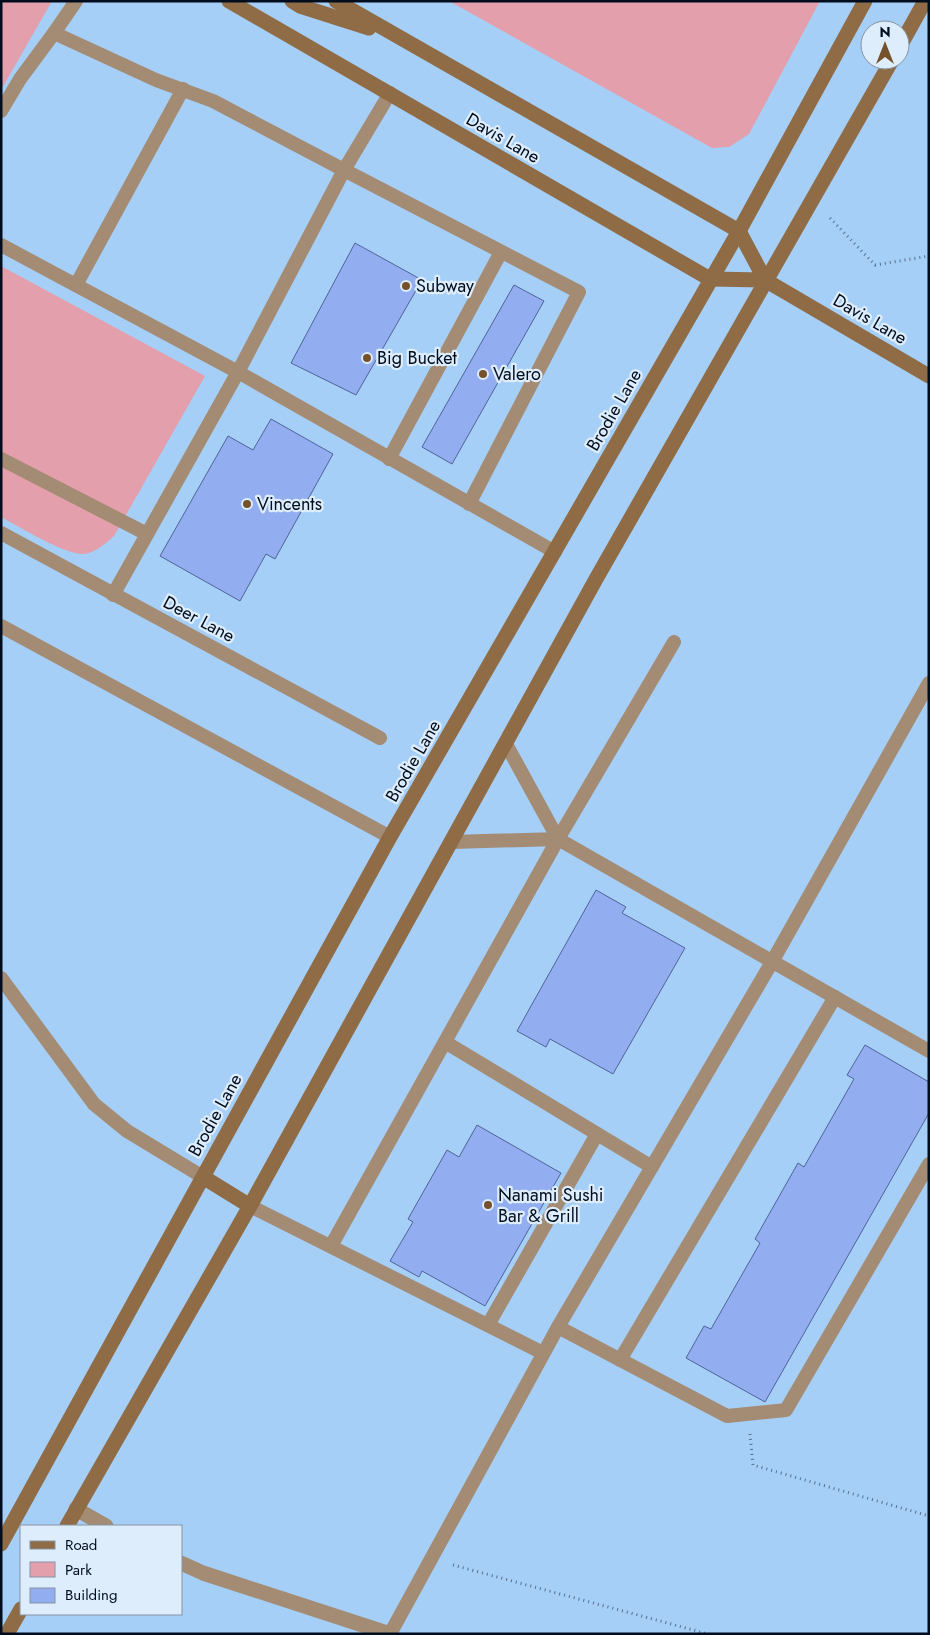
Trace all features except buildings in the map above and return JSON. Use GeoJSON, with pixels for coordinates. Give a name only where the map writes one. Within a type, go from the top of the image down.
{"type":"FeatureCollection","features":[{"type":"Feature","properties":{"kind":"main road","name":"Davis Lane"},"geometry":{"type":"LineString","coordinates":[[229,1],[710,279],[766,280],[929,376]]}},
{"type":"Feature","properties":{"kind":"main road"},"geometry":{"type":"LineString","coordinates":[[292,1],[300,6],[399,37]]}},
{"type":"Feature","properties":{"kind":"main road","name":"Davis Lane"},"geometry":{"type":"LineString","coordinates":[[336,1],[739,231]]}},
{"type":"Feature","properties":{"kind":"main road","name":"Brodie Lane"},"geometry":{"type":"LineString","coordinates":[[1,1544],[390,837],[739,231],[865,1]]}},
{"type":"Feature","properties":{"kind":"main road"},"geometry":{"type":"LineString","coordinates":[[910,28],[925,1]]}},
{"type":"Feature","properties":{"kind":"main road"},"geometry":{"type":"LineString","coordinates":[[68,1525],[250,1206],[596,579],[886,70]]}},
{"type":"Feature","properties":{"kind":"main road"},"geometry":{"type":"LineString","coordinates":[[739,231],[766,280]]}},
{"type":"Feature","properties":{"kind":"main road"},"geometry":{"type":"LineString","coordinates":[[203,1177],[250,1206]]}},
{"type":"Feature","properties":{"kind":"main road"},"geometry":{"type":"LineString","coordinates":[[7,1634],[20,1611]]}},
{"type":"Feature","properties":{"kind":"street"},"geometry":{"type":"LineString","coordinates":[[76,1509],[104,1525]]}},
{"type":"Feature","properties":{"kind":"street"},"geometry":{"type":"LineString","coordinates":[[182,1564],[203,1574],[390,1634]]}},
{"type":"Feature","properties":{"kind":"lane"},"geometry":{"type":"LineString","coordinates":[[1,111],[30,64],[54,34],[76,1]]}},
{"type":"Feature","properties":{"kind":"lane"},"geometry":{"type":"LineString","coordinates":[[54,34],[156,80],[213,101],[579,292],[469,504]]}},
{"type":"Feature","properties":{"kind":"lane"},"geometry":{"type":"LineString","coordinates":[[76,285],[183,89]]}},
{"type":"Feature","properties":{"kind":"lane"},"geometry":{"type":"LineString","coordinates":[[114,595],[238,372],[344,170],[390,93]]}},
{"type":"Feature","properties":{"kind":"lane"},"geometry":{"type":"LineString","coordinates":[[1,245],[238,372],[555,552]]}},
{"type":"Feature","properties":{"kind":"lane"},"geometry":{"type":"LineString","coordinates":[[389,459],[501,252]]}},
{"type":"Feature","properties":{"kind":"lane"},"geometry":{"type":"LineString","coordinates":[[1,459],[147,534]]}},
{"type":"Feature","properties":{"kind":"lane","name":"Deer Lane"},"geometry":{"type":"LineString","coordinates":[[1,534],[380,738]]}},
{"type":"Feature","properties":{"kind":"lane"},"geometry":{"type":"LineString","coordinates":[[1,626],[390,837]]}},
{"type":"Feature","properties":{"kind":"lane"},"geometry":{"type":"LineString","coordinates":[[331,1246],[558,839],[674,642]]}},
{"type":"Feature","properties":{"kind":"lane"},"geometry":{"type":"LineString","coordinates":[[390,1634],[543,1353],[772,962],[929,683]]}},
{"type":"Feature","properties":{"kind":"lane"},"geometry":{"type":"LineString","coordinates":[[506,744],[558,839],[929,1051]]}},
{"type":"Feature","properties":{"kind":"lane"},"geometry":{"type":"LineString","coordinates":[[451,842],[558,839]]}},
{"type":"Feature","properties":{"kind":"lane"},"geometry":{"type":"LineString","coordinates":[[1,978],[94,1104],[127,1131],[203,1177]]}},
{"type":"Feature","properties":{"kind":"lane"},"geometry":{"type":"LineString","coordinates":[[620,1360],[835,997]]}},
{"type":"Feature","properties":{"kind":"lane"},"geometry":{"type":"LineString","coordinates":[[445,1042],[652,1166]]}},
{"type":"Feature","properties":{"kind":"lane"},"geometry":{"type":"LineString","coordinates":[[488,1325],[597,1134]]}},
{"type":"Feature","properties":{"kind":"lane"},"geometry":{"type":"LineString","coordinates":[[558,1327],[726,1416],[786,1410],[929,1164]]}},
{"type":"Feature","properties":{"kind":"lane"},"geometry":{"type":"LineString","coordinates":[[250,1206],[543,1353]]}},
{"type":"Feature","properties":{"kind":"path"},"geometry":{"type":"LineString","coordinates":[[830,218],[875,264],[929,256]]}},
{"type":"Feature","properties":{"kind":"path"},"geometry":{"type":"LineString","coordinates":[[749,1414],[752,1465],[929,1516]]}},
{"type":"Feature","properties":{"kind":"path"},"geometry":{"type":"LineString","coordinates":[[431,1560],[708,1634]]}},
{"type":"Feature","properties":{"kind":"green space"},"geometry":{"type":"Polygon","coordinates":[[[1,1],[52,1],[1,90],[1,1]]]}},
{"type":"Feature","properties":{"kind":"green space"},"geometry":{"type":"Polygon","coordinates":[[[449,1],[820,1],[749,134],[729,147],[712,148],[449,1]]]}},
{"type":"Feature","properties":{"kind":"green space"},"geometry":{"type":"Polygon","coordinates":[[[1,266],[205,376],[114,536],[92,552],[84,554],[66,550],[1,517],[1,266]]]}},
{"type":"Feature","properties":{"kind":"place","name":"Subway"},"geometry":{"type":"Point","coordinates":[406,286]}},
{"type":"Feature","properties":{"kind":"place","name":"Big Bucket"},"geometry":{"type":"Point","coordinates":[367,358]}},
{"type":"Feature","properties":{"kind":"place","name":"Valero"},"geometry":{"type":"Point","coordinates":[483,374]}},
{"type":"Feature","properties":{"kind":"place","name":"Vincents"},"geometry":{"type":"Point","coordinates":[247,504]}},
{"type":"Feature","properties":{"kind":"place","name":"Nanami Sushi Bar & Grill"},"geometry":{"type":"Point","coordinates":[488,1205]}}]}
